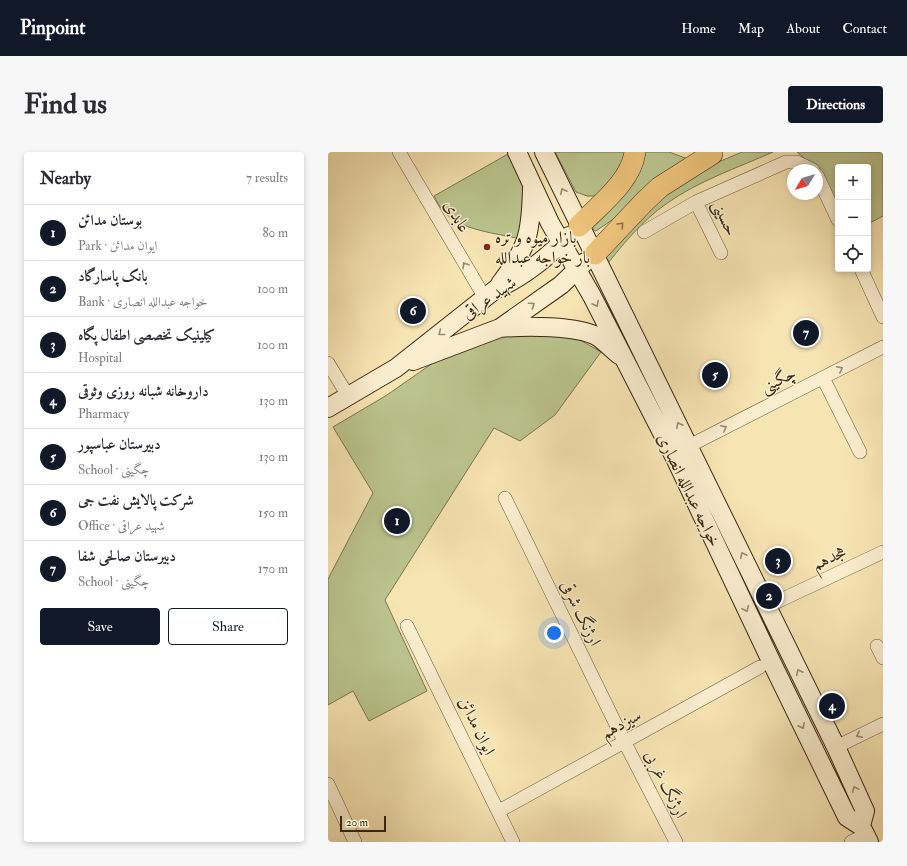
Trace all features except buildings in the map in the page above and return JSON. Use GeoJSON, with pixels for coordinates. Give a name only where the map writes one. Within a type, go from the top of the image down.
{"type":"FeatureCollection","features":[{"type":"Feature","properties":{"kind":"highway"},"geometry":{"type":"LineString","coordinates":[[579,226],[620,184],[631,165],[635,152]]}},
{"type":"Feature","properties":{"kind":"highway"},"geometry":{"type":"LineString","coordinates":[[595,254],[660,187],[708,153]]}},
{"type":"Feature","properties":{"kind":"main road","name":"خواجه عبدالله انصاری"},"geometry":{"type":"LineString","coordinates":[[517,152],[561,243],[577,270],[676,460],[770,661],[847,817],[862,836]]}},
{"type":"Feature","properties":{"kind":"main road","name":"خواجه عبدالله انصاری"},"geometry":{"type":"LineString","coordinates":[[544,152],[836,747],[865,811],[862,836]]}},
{"type":"Feature","properties":{"kind":"main road"},"geometry":{"type":"LineString","coordinates":[[491,294],[516,263],[528,236],[531,221],[532,183]]}},
{"type":"Feature","properties":{"kind":"main road","name":"شهید عراقی"},"geometry":{"type":"LineString","coordinates":[[328,408],[396,368],[491,294],[514,281],[561,243],[579,226]]}},
{"type":"Feature","properties":{"kind":"main road","name":"شهید عراقی"},"geometry":{"type":"LineString","coordinates":[[396,368],[500,328],[561,285],[595,254]]}},
{"type":"Feature","properties":{"kind":"main road"},"geometry":{"type":"LineString","coordinates":[[500,328],[533,326],[577,331],[596,337],[624,359]]}},
{"type":"Feature","properties":{"kind":"street","name":"عابدی"},"geometry":{"type":"LineString","coordinates":[[399,152],[491,294]]}},
{"type":"Feature","properties":{"kind":"street","name":"حسینی"},"geometry":{"type":"LineString","coordinates":[[721,253],[696,202],[786,162],[796,162],[800,164]]}},
{"type":"Feature","properties":{"kind":"street"},"geometry":{"type":"LineString","coordinates":[[823,188],[835,214]]}},
{"type":"Feature","properties":{"kind":"street"},"geometry":{"type":"LineString","coordinates":[[644,232],[696,202]]}},
{"type":"Feature","properties":{"kind":"street"},"geometry":{"type":"LineString","coordinates":[[862,272],[883,317]]}},
{"type":"Feature","properties":{"kind":"street","name":"چگینی"},"geometry":{"type":"LineString","coordinates":[[689,446],[883,347]]}},
{"type":"Feature","properties":{"kind":"street"},"geometry":{"type":"LineString","coordinates":[[328,363],[348,396]]}},
{"type":"Feature","properties":{"kind":"street"},"geometry":{"type":"LineString","coordinates":[[822,378],[860,452]]}},
{"type":"Feature","properties":{"kind":"street","name":"ارژنگ شرقی"},"geometry":{"type":"LineString","coordinates":[[505,498],[625,743]]}},
{"type":"Feature","properties":{"kind":"street","name":"هجدهم"},"geometry":{"type":"LineString","coordinates":[[768,606],[883,552]]}},
{"type":"Feature","properties":{"kind":"street","name":"ایوان مدائن"},"geometry":{"type":"LineString","coordinates":[[407,626],[514,842]]}},
{"type":"Feature","properties":{"kind":"street"},"geometry":{"type":"LineString","coordinates":[[877,646],[883,658]]}},
{"type":"Feature","properties":{"kind":"street","name":"سیزدهم"},"geometry":{"type":"LineString","coordinates":[[499,811],[625,743],[760,667]]}},
{"type":"Feature","properties":{"kind":"street"},"geometry":{"type":"LineString","coordinates":[[836,747],[883,724]]}},
{"type":"Feature","properties":{"kind":"street","name":"ارژنگ غربی"},"geometry":{"type":"LineString","coordinates":[[625,743],[676,842]]}},
{"type":"Feature","properties":{"kind":"street"},"geometry":{"type":"LineString","coordinates":[[328,784],[355,842]]}},
{"type":"Feature","properties":{"kind":"green space"},"geometry":{"type":"Polygon","coordinates":[[[555,152],[629,152],[628,157],[598,196],[587,196],[576,192],[555,152]]]}},
{"type":"Feature","properties":{"kind":"green space"},"geometry":{"type":"Polygon","coordinates":[[[643,152],[669,152],[688,159],[616,220],[612,220],[596,231],[590,228],[643,152]]]}},
{"type":"Feature","properties":{"kind":"green space"},"geometry":{"type":"Polygon","coordinates":[[[742,152],[773,152],[718,175],[678,196],[649,218],[624,243],[603,270],[599,266],[663,195],[709,166],[742,152]]]}},
{"type":"Feature","properties":{"kind":"green space"},"geometry":{"type":"Polygon","coordinates":[[[797,152],[883,152],[883,216],[871,222],[871,164],[835,164],[835,201],[823,175],[823,164],[811,164],[797,152]]]}},
{"type":"Feature","properties":{"kind":"green space"},"geometry":{"type":"Polygon","coordinates":[[[508,154],[527,194],[520,239],[491,233],[460,223],[451,218],[443,210],[434,196],[508,154]]]}},
{"type":"Feature","properties":{"kind":"green space"},"geometry":{"type":"Polygon","coordinates":[[[503,332],[575,337],[601,352],[555,415],[520,441],[494,428],[385,600],[427,691],[369,721],[353,691],[328,705],[328,579],[373,493],[333,427],[387,395],[440,358],[503,332]]]}},
{"type":"Feature","properties":{"kind":"place","name":"بازار میوه و تره بار خواجه عبدالله"},"geometry":{"type":"Point","coordinates":[487,247]}},
{"type":"Feature","properties":{"kind":"place","name":"شرکت پالایش نفت جی"},"geometry":{"type":"Point","coordinates":[413,311]}},
{"type":"Feature","properties":{"kind":"place","name":"دبیرستان صالحی شفا"},"geometry":{"type":"Point","coordinates":[806,333]}},
{"type":"Feature","properties":{"kind":"place","name":"دبیرستان عباسپور"},"geometry":{"type":"Point","coordinates":[715,375]}},
{"type":"Feature","properties":{"kind":"place","name":"بوستان مدائن"},"geometry":{"type":"Point","coordinates":[397,521]}},
{"type":"Feature","properties":{"kind":"place","name":"کیلینیک تخصصی اطفال پگاه"},"geometry":{"type":"Point","coordinates":[778,561]}},
{"type":"Feature","properties":{"kind":"place","name":"بانک پاسارگاد"},"geometry":{"type":"Point","coordinates":[769,596]}},
{"type":"Feature","properties":{"kind":"place","name":"داروخانه شبانه روزی وثوقی"},"geometry":{"type":"Point","coordinates":[832,706]}}]}
